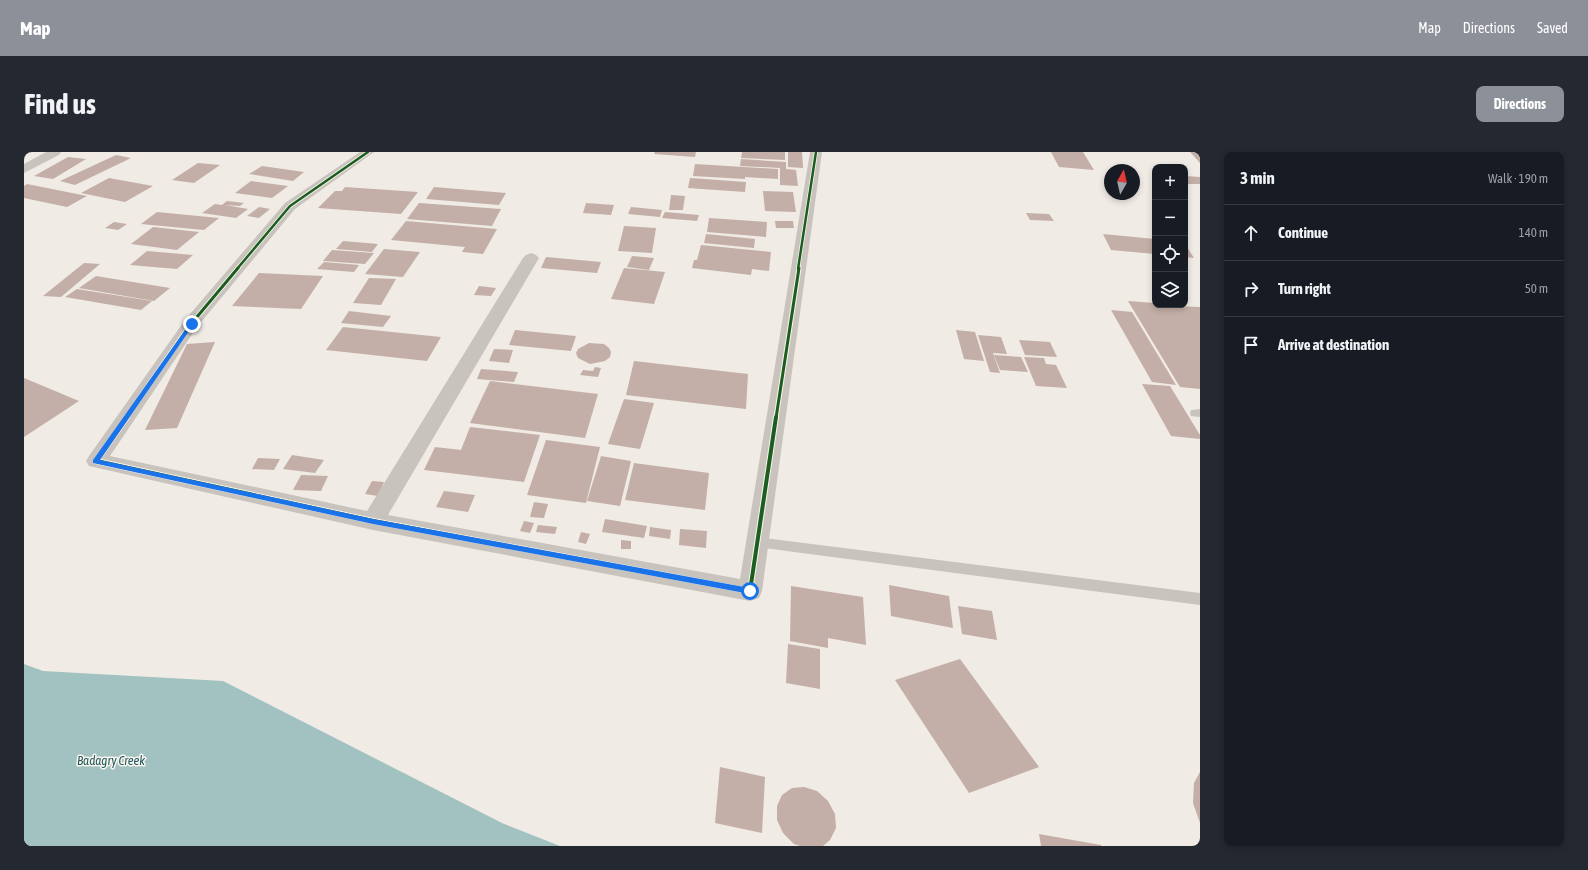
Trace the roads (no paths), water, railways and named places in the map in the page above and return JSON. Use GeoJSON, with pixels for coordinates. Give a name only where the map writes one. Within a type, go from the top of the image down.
{"type":"FeatureCollection","features":[{"type":"Feature","properties":{"kind":"street"},"geometry":{"type":"LineString","coordinates":[[24,169],[55,152]]}},
{"type":"Feature","properties":{"kind":"street"},"geometry":{"type":"LineString","coordinates":[[368,152],[290,206],[192,324],[96,462],[373,521],[750,591],[756,542],[816,152]]}},
{"type":"Feature","properties":{"kind":"street"},"geometry":{"type":"LineString","coordinates":[[373,521],[531,258]]}},
{"type":"Feature","properties":{"kind":"lane"},"geometry":{"type":"LineString","coordinates":[[756,542],[1200,599]]}},
{"type":"Feature","properties":{"kind":"water","name":"Badagry Creek"},"geometry":{"type":"Polygon","coordinates":[[[24,664],[43,671],[223,681],[502,823],[560,846],[24,846],[24,664]]]}}]}
